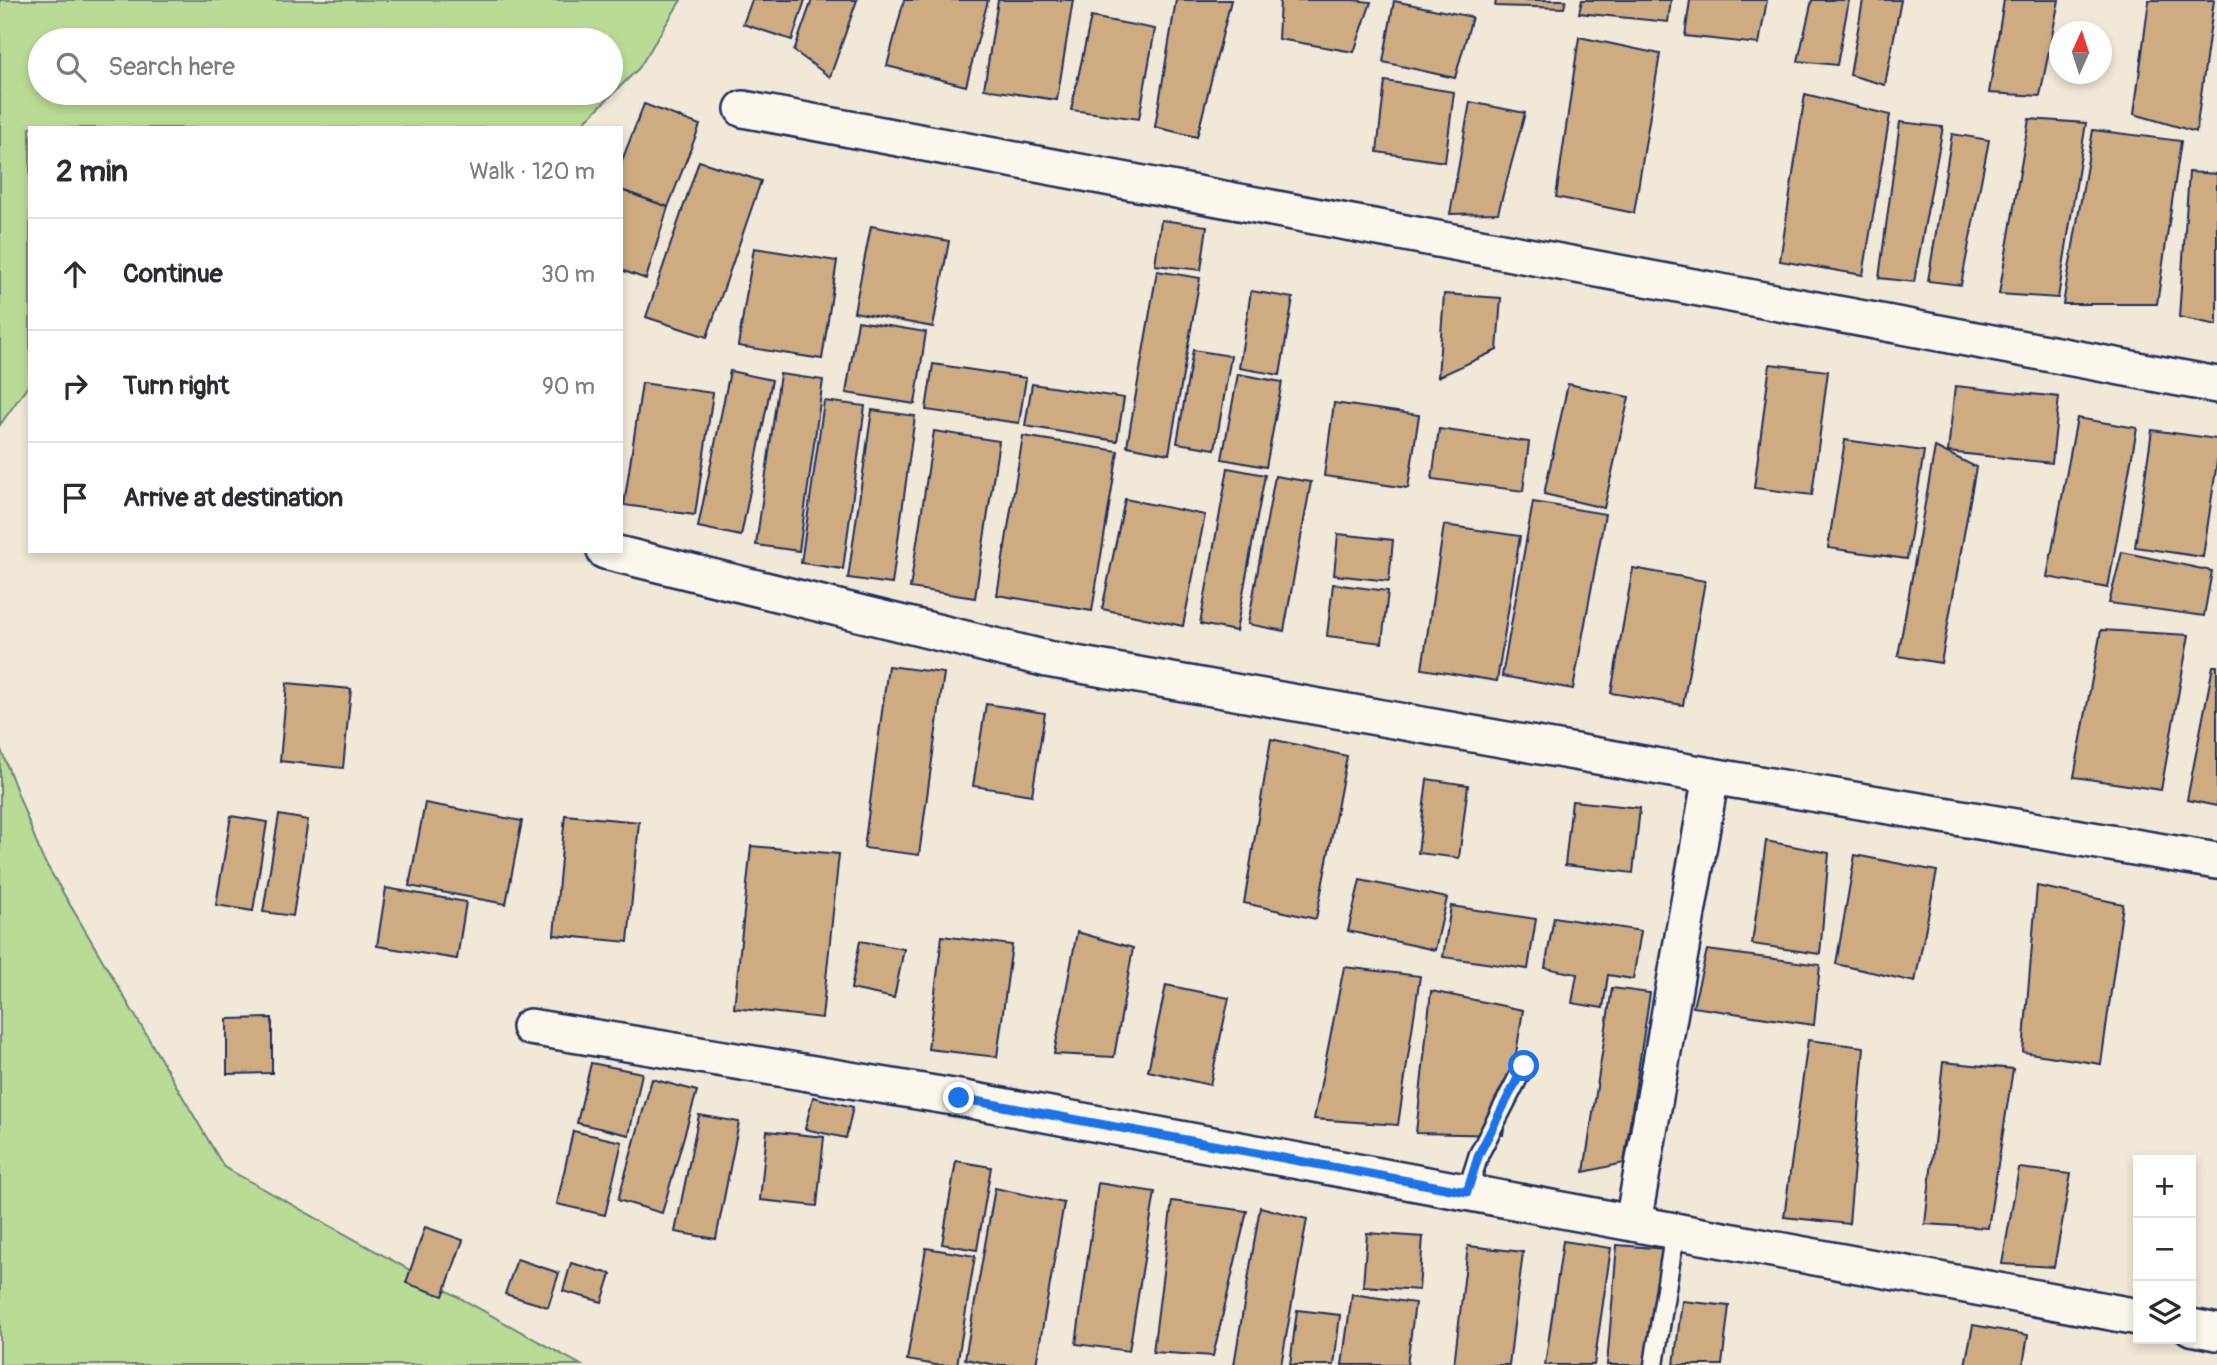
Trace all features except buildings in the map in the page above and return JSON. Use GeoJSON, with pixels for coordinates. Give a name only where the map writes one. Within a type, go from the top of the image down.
{"type":"FeatureCollection","features":[{"type":"Feature","properties":{"kind":"street"},"geometry":{"type":"LineString","coordinates":[[743,109],[2217,385]]}},
{"type":"Feature","properties":{"kind":"street"},"geometry":{"type":"LineString","coordinates":[[614,553],[1047,659],[1712,776],[2217,860]]}},
{"type":"Feature","properties":{"kind":"street"},"geometry":{"type":"LineString","coordinates":[[1633,1223],[1712,776]]}},
{"type":"Feature","properties":{"kind":"street"},"geometry":{"type":"LineString","coordinates":[[530,1027],[959,1098],[2133,1316]]}},
{"type":"Feature","properties":{"kind":"street"},"geometry":{"type":"LineString","coordinates":[[2196,1328],[2217,1332]]}},
{"type":"Feature","properties":{"kind":"lane"},"geometry":{"type":"LineString","coordinates":[[1467,1192],[1479,1154],[1524,1066]]}},
{"type":"Feature","properties":{"kind":"lane"},"geometry":{"type":"LineString","coordinates":[[1654,1365],[1675,1231]]}},
{"type":"Feature","properties":{"kind":"green space"},"geometry":{"type":"Polygon","coordinates":[[[0,0],[681,0],[639,68],[623,84],[623,28],[28,28],[28,105],[601,105],[580,126],[28,126],[28,386],[0,425],[0,0]]]}},
{"type":"Feature","properties":{"kind":"green space"},"geometry":{"type":"Polygon","coordinates":[[[0,747],[42,857],[224,1167],[581,1365],[0,1365],[0,747]]]}},
{"type":"Feature","properties":{"kind":"route"},"geometry":{"type":"LineString","coordinates":[[959,1098],[1467,1192],[1479,1154],[1524,1066]]}}]}
